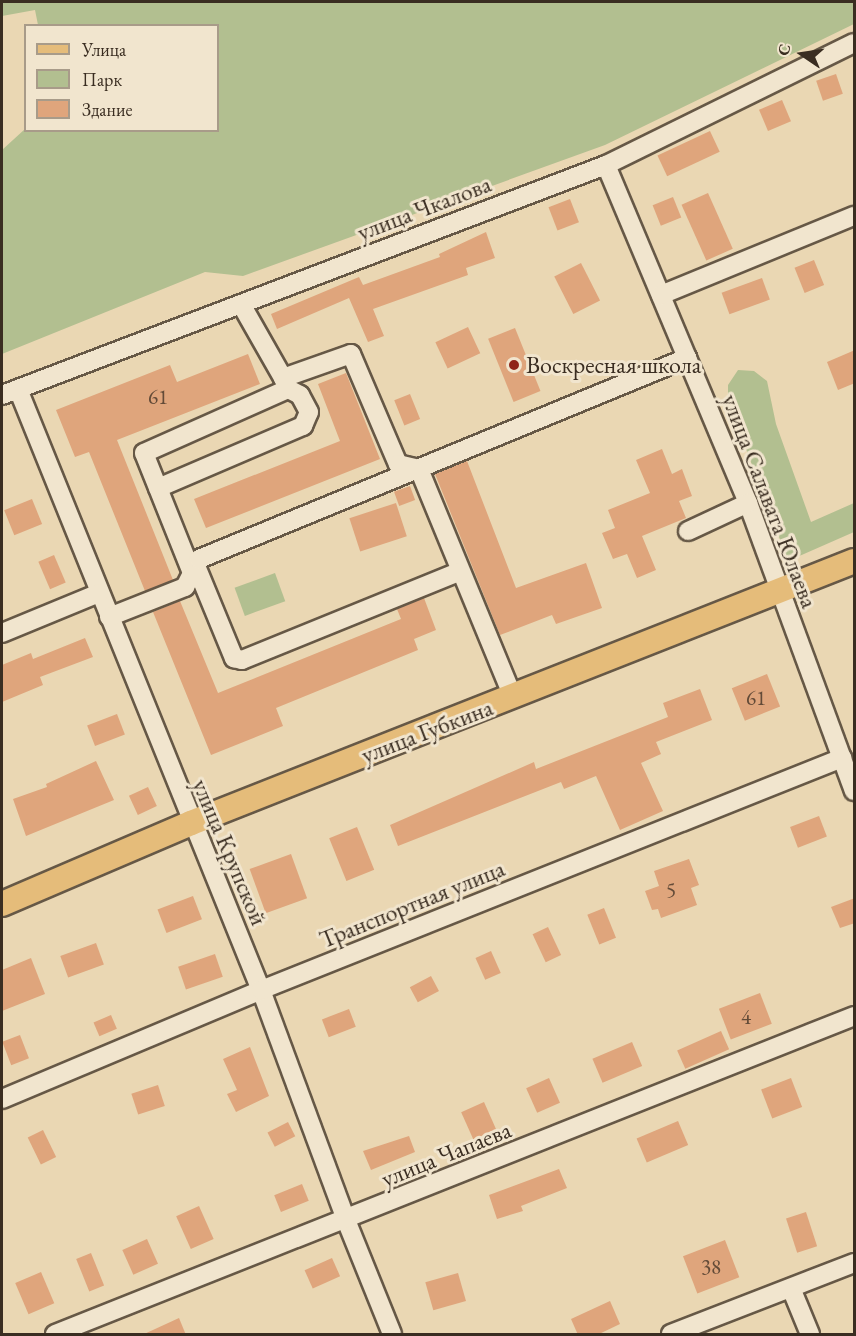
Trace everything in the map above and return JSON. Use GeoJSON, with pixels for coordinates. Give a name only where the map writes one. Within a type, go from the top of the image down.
{"type":"FeatureCollection","features":[{"type":"Feature","properties":{"kind":"main road","name":"улица Губкина"},"geometry":{"type":"LineString","coordinates":[[2,904],[191,824],[779,589],[855,561]]}},
{"type":"Feature","properties":{"kind":"street","name":"улица Чкалова"},"geometry":{"type":"LineString","coordinates":[[10,392],[606,165],[855,43]]}},
{"type":"Feature","properties":{"kind":"street","name":"улица Салавата Юлаева"},"geometry":{"type":"LineString","coordinates":[[606,165],[748,503],[855,792]]}},
{"type":"Feature","properties":{"kind":"street"},"geometry":{"type":"LineString","coordinates":[[661,295],[855,216]]}},
{"type":"Feature","properties":{"kind":"street"},"geometry":{"type":"LineString","coordinates":[[158,488],[303,426],[309,412],[300,394],[286,383],[241,304]]}},
{"type":"Feature","properties":{"kind":"street"},"geometry":{"type":"LineString","coordinates":[[419,469],[398,464],[351,354],[286,383],[144,453],[234,658],[242,660],[459,572]]}},
{"type":"Feature","properties":{"kind":"street"},"geometry":{"type":"LineString","coordinates":[[109,617],[185,587],[199,560],[687,358]]}},
{"type":"Feature","properties":{"kind":"street","name":"улица Крупской"},"geometry":{"type":"LineString","coordinates":[[10,392],[99,593],[191,824],[261,990],[346,1220],[392,1335]]}},
{"type":"Feature","properties":{"kind":"street"},"geometry":{"type":"LineString","coordinates":[[419,469],[459,572],[513,697]]}},
{"type":"Feature","properties":{"kind":"street"},"geometry":{"type":"LineString","coordinates":[[688,531],[748,503]]}},
{"type":"Feature","properties":{"kind":"street"},"geometry":{"type":"LineString","coordinates":[[2,633],[99,593]]}},
{"type":"Feature","properties":{"kind":"street","name":"Транспортная улица"},"geometry":{"type":"LineString","coordinates":[[2,1099],[261,990],[842,758]]}},
{"type":"Feature","properties":{"kind":"street","name":"улица Чапаева"},"geometry":{"type":"LineString","coordinates":[[55,1335],[855,1016]]}},
{"type":"Feature","properties":{"kind":"street"},"geometry":{"type":"LineString","coordinates":[[671,1335],[855,1263]]}},
{"type":"Feature","properties":{"kind":"street"},"geometry":{"type":"LineString","coordinates":[[791,1288],[810,1335]]}},
{"type":"Feature","properties":{"kind":"green space"},"geometry":{"type":"Polygon","coordinates":[[[2,2],[854,2],[854,24],[605,145],[243,276],[205,272],[2,354],[2,150],[24,130],[24,132],[219,132],[219,24],[38,24],[35,10],[2,16],[2,2]]]}},
{"type":"Feature","properties":{"kind":"green space"},"geometry":{"type":"Polygon","coordinates":[[[738,370],[754,371],[767,381],[776,424],[811,522],[854,503],[854,532],[788,561],[728,401],[728,385],[738,370]]]}},
{"type":"Feature","properties":{"kind":"green space"},"geometry":{"type":"Polygon","coordinates":[[[275,573],[285,601],[245,616],[235,588],[275,573]]]}},
{"type":"Feature","properties":{"kind":"building"},"geometry":{"type":"Polygon","coordinates":[[[836,74],[843,94],[823,101],[816,81],[836,74]]]}},
{"type":"Feature","properties":{"kind":"building"},"geometry":{"type":"Polygon","coordinates":[[[782,100],[791,121],[768,131],[759,110],[782,100]]]}},
{"type":"Feature","properties":{"kind":"building"},"geometry":{"type":"Polygon","coordinates":[[[710,131],[720,152],[667,176],[657,156],[710,131]]]}},
{"type":"Feature","properties":{"kind":"building"},"geometry":{"type":"Polygon","coordinates":[[[708,193],[733,249],[706,261],[682,205],[708,193]]]}},
{"type":"Feature","properties":{"kind":"building"},"geometry":{"type":"Polygon","coordinates":[[[673,197],[681,217],[661,226],[653,205],[673,197]]]}},
{"type":"Feature","properties":{"kind":"building"},"geometry":{"type":"Polygon","coordinates":[[[570,199],[579,222],[557,231],[549,207],[570,199]]]}},
{"type":"Feature","properties":{"kind":"building"},"geometry":{"type":"Polygon","coordinates":[[[486,232],[495,258],[466,268],[468,275],[373,309],[384,336],[368,342],[349,298],[277,329],[271,314],[359,277],[363,285],[440,257],[439,254],[486,232]]]}},
{"type":"Feature","properties":{"kind":"building"},"geometry":{"type":"Polygon","coordinates":[[[814,260],[824,285],[805,293],[795,268],[814,260]]]}},
{"type":"Feature","properties":{"kind":"building"},"geometry":{"type":"Polygon","coordinates":[[[581,263],[600,300],[573,314],[554,277],[581,263]]]}},
{"type":"Feature","properties":{"kind":"building"},"geometry":{"type":"Polygon","coordinates":[[[762,278],[770,300],[729,314],[722,293],[762,278]]]}},
{"type":"Feature","properties":{"kind":"building"},"geometry":{"type":"Polygon","coordinates":[[[468,327],[480,353],[448,368],[435,342],[468,327]]]}},
{"type":"Feature","properties":{"kind":"building","name":"Воскресная школа"},"geometry":{"type":"Polygon","coordinates":[[[515,328],[540,391],[514,402],[488,339],[515,328]]]}},
{"type":"Feature","properties":{"kind":"building"},"geometry":{"type":"Polygon","coordinates":[[[855,350],[855,383],[838,390],[827,362],[855,350]]]}},
{"type":"Feature","properties":{"kind":"building"},"geometry":{"type":"Polygon","coordinates":[[[248,354],[260,384],[117,440],[173,580],[145,591],[89,452],[75,457],[56,410],[170,365],[177,382],[248,354]]]}},
{"type":"Feature","properties":{"kind":"building"},"geometry":{"type":"Polygon","coordinates":[[[346,373],[380,459],[206,528],[194,499],[340,441],[318,384],[346,373]]]}},
{"type":"Feature","properties":{"kind":"building"},"geometry":{"type":"Polygon","coordinates":[[[410,394],[420,419],[404,425],[394,400],[410,394]]]}},
{"type":"Feature","properties":{"kind":"building"},"geometry":{"type":"Polygon","coordinates":[[[662,449],[672,474],[682,469],[692,496],[679,501],[686,518],[642,536],[656,570],[637,578],[627,554],[613,559],[602,533],[615,528],[608,510],[650,493],[636,460],[662,449]]]}},
{"type":"Feature","properties":{"kind":"building"},"geometry":{"type":"Polygon","coordinates":[[[467,461],[516,588],[586,563],[602,608],[556,624],[552,615],[500,635],[435,474],[467,461]]]}},
{"type":"Feature","properties":{"kind":"building"},"geometry":{"type":"Polygon","coordinates":[[[410,486],[415,500],[399,506],[394,492],[410,486]]]}},
{"type":"Feature","properties":{"kind":"building"},"geometry":{"type":"Polygon","coordinates":[[[32,499],[42,524],[14,535],[4,510],[32,499]]]}},
{"type":"Feature","properties":{"kind":"building"},"geometry":{"type":"Polygon","coordinates":[[[396,503],[407,536],[360,551],[349,518],[396,503]]]}},
{"type":"Feature","properties":{"kind":"building"},"geometry":{"type":"Polygon","coordinates":[[[54,555],[66,583],[50,589],[38,562],[54,555]]]}},
{"type":"Feature","properties":{"kind":"building"},"geometry":{"type":"Polygon","coordinates":[[[424,598],[436,630],[414,639],[418,650],[276,708],[283,726],[211,755],[153,612],[180,601],[218,693],[401,619],[397,609],[424,598]]]}},
{"type":"Feature","properties":{"kind":"building"},"geometry":{"type":"Polygon","coordinates":[[[85,638],[93,657],[40,677],[43,685],[2,702],[2,665],[31,653],[33,659],[85,638]]]}},
{"type":"Feature","properties":{"kind":"building"},"geometry":{"type":"Polygon","coordinates":[[[767,674],[780,706],[745,721],[732,688],[767,674]]]}},
{"type":"Feature","properties":{"kind":"building"},"geometry":{"type":"Polygon","coordinates":[[[700,689],[712,720],[656,742],[661,754],[641,763],[663,811],[620,830],[596,776],[564,789],[561,782],[398,846],[390,825],[534,762],[536,769],[668,717],[663,703],[700,689]]]}},
{"type":"Feature","properties":{"kind":"building"},"geometry":{"type":"Polygon","coordinates":[[[117,714],[125,735],[95,746],[87,725],[117,714]]]}},
{"type":"Feature","properties":{"kind":"building"},"geometry":{"type":"Polygon","coordinates":[[[96,761],[114,800],[26,836],[13,799],[47,787],[46,784],[96,761]]]}},
{"type":"Feature","properties":{"kind":"building"},"geometry":{"type":"Polygon","coordinates":[[[148,787],[157,806],[138,815],[129,796],[148,787]]]}},
{"type":"Feature","properties":{"kind":"building"},"geometry":{"type":"Polygon","coordinates":[[[819,816],[827,837],[798,848],[790,827],[819,816]]]}},
{"type":"Feature","properties":{"kind":"building"},"geometry":{"type":"Polygon","coordinates":[[[357,827],[374,870],[346,881],[329,838],[357,827]]]}},
{"type":"Feature","properties":{"kind":"building"},"geometry":{"type":"Polygon","coordinates":[[[291,854],[307,898],[266,913],[250,869],[291,854]]]}},
{"type":"Feature","properties":{"kind":"building"},"geometry":{"type":"Polygon","coordinates":[[[689,859],[699,885],[691,888],[697,905],[661,918],[658,909],[652,910],[645,891],[659,886],[654,871],[689,859]]]}},
{"type":"Feature","properties":{"kind":"building"},"geometry":{"type":"Polygon","coordinates":[[[193,896],[202,919],[166,933],[158,910],[193,896]]]}},
{"type":"Feature","properties":{"kind":"building"},"geometry":{"type":"Polygon","coordinates":[[[855,898],[855,923],[840,928],[831,907],[855,898]]]}},
{"type":"Feature","properties":{"kind":"building"},"geometry":{"type":"Polygon","coordinates":[[[604,908],[616,938],[599,944],[587,915],[604,908]]]}},
{"type":"Feature","properties":{"kind":"building"},"geometry":{"type":"Polygon","coordinates":[[[548,927],[561,955],[546,962],[533,934],[548,927]]]}},
{"type":"Feature","properties":{"kind":"building"},"geometry":{"type":"Polygon","coordinates":[[[96,943],[104,965],[68,978],[60,956],[96,943]]]}},
{"type":"Feature","properties":{"kind":"building"},"geometry":{"type":"Polygon","coordinates":[[[491,951],[501,973],[485,980],[475,958],[491,951]]]}},
{"type":"Feature","properties":{"kind":"building"},"geometry":{"type":"Polygon","coordinates":[[[215,954],[223,977],[186,989],[178,967],[215,954]]]}},
{"type":"Feature","properties":{"kind":"building"},"geometry":{"type":"Polygon","coordinates":[[[31,958],[45,994],[2,1011],[2,970],[31,958]]]}},
{"type":"Feature","properties":{"kind":"building"},"geometry":{"type":"Polygon","coordinates":[[[431,976],[439,991],[418,1002],[410,987],[431,976]]]}},
{"type":"Feature","properties":{"kind":"building"},"geometry":{"type":"Polygon","coordinates":[[[760,993],[772,1024],[731,1040],[719,1009],[760,993]]]}},
{"type":"Feature","properties":{"kind":"building"},"geometry":{"type":"Polygon","coordinates":[[[349,1009],[356,1027],[329,1037],[322,1019],[349,1009]]]}},
{"type":"Feature","properties":{"kind":"building"},"geometry":{"type":"Polygon","coordinates":[[[111,1015],[117,1029],[99,1036],[94,1022],[111,1015]]]}},
{"type":"Feature","properties":{"kind":"building"},"geometry":{"type":"Polygon","coordinates":[[[721,1031],[729,1049],[685,1069],[677,1051],[721,1031]]]}},
{"type":"Feature","properties":{"kind":"building"},"geometry":{"type":"Polygon","coordinates":[[[20,1035],[29,1058],[11,1065],[2,1042],[20,1035]]]}},
{"type":"Feature","properties":{"kind":"building"},"geometry":{"type":"Polygon","coordinates":[[[632,1042],[642,1066],[603,1083],[592,1059],[632,1042]]]}},
{"type":"Feature","properties":{"kind":"building"},"geometry":{"type":"Polygon","coordinates":[[[250,1047],[269,1096],[236,1112],[227,1094],[237,1090],[223,1059],[250,1047]]]}},
{"type":"Feature","properties":{"kind":"building"},"geometry":{"type":"Polygon","coordinates":[[[549,1078],[560,1103],[537,1113],[526,1088],[549,1078]]]}},
{"type":"Feature","properties":{"kind":"building"},"geometry":{"type":"Polygon","coordinates":[[[791,1078],[802,1107],[772,1118],[761,1089],[791,1078]]]}},
{"type":"Feature","properties":{"kind":"building"},"geometry":{"type":"Polygon","coordinates":[[[158,1085],[165,1106],[138,1115],[131,1094],[158,1085]]]}},
{"type":"Feature","properties":{"kind":"building"},"geometry":{"type":"Polygon","coordinates":[[[484,1102],[496,1129],[473,1140],[461,1112],[484,1102]]]}},
{"type":"Feature","properties":{"kind":"building"},"geometry":{"type":"Polygon","coordinates":[[[678,1121],[688,1145],[647,1163],[637,1139],[678,1121]]]}},
{"type":"Feature","properties":{"kind":"building"},"geometry":{"type":"Polygon","coordinates":[[[288,1122],[295,1136],[275,1147],[268,1132],[288,1122]]]}},
{"type":"Feature","properties":{"kind":"building"},"geometry":{"type":"Polygon","coordinates":[[[43,1130],[56,1157],[41,1164],[28,1137],[43,1130]]]}},
{"type":"Feature","properties":{"kind":"building"},"geometry":{"type":"Polygon","coordinates":[[[409,1136],[415,1152],[371,1170],[363,1151],[409,1136]]]}},
{"type":"Feature","properties":{"kind":"building"},"geometry":{"type":"Polygon","coordinates":[[[559,1169],[567,1188],[521,1206],[523,1211],[497,1219],[489,1195],[559,1169]]]}},
{"type":"Feature","properties":{"kind":"building"},"geometry":{"type":"Polygon","coordinates":[[[302,1184],[309,1201],[281,1212],[274,1195],[302,1184]]]}},
{"type":"Feature","properties":{"kind":"building"},"geometry":{"type":"Polygon","coordinates":[[[199,1206],[214,1239],[191,1249],[176,1216],[199,1206]]]}},
{"type":"Feature","properties":{"kind":"building"},"geometry":{"type":"Polygon","coordinates":[[[806,1212],[817,1246],[797,1253],[786,1218],[806,1212]]]}},
{"type":"Feature","properties":{"kind":"building"},"geometry":{"type":"Polygon","coordinates":[[[147,1239],[158,1264],[133,1275],[122,1250],[147,1239]]]}},
{"type":"Feature","properties":{"kind":"building"},"geometry":{"type":"Polygon","coordinates":[[[725,1240],[739,1277],[697,1293],[683,1256],[725,1240]]]}},
{"type":"Feature","properties":{"kind":"building"},"geometry":{"type":"Polygon","coordinates":[[[91,1253],[104,1285],[89,1291],[76,1259],[91,1253]]]}},
{"type":"Feature","properties":{"kind":"building"},"geometry":{"type":"Polygon","coordinates":[[[332,1258],[340,1276],[313,1288],[305,1270],[332,1258]]]}},
{"type":"Feature","properties":{"kind":"building"},"geometry":{"type":"Polygon","coordinates":[[[41,1272],[54,1303],[29,1314],[15,1283],[41,1272]]]}},
{"type":"Feature","properties":{"kind":"building"},"geometry":{"type":"Polygon","coordinates":[[[458,1273],[466,1301],[433,1310],[425,1282],[458,1273]]]}},
{"type":"Feature","properties":{"kind":"building"},"geometry":{"type":"Polygon","coordinates":[[[610,1301],[620,1324],[597,1335],[578,1335],[571,1319],[610,1301]]]}},
{"type":"Feature","properties":{"kind":"building"},"geometry":{"type":"Polygon","coordinates":[[[179,1318],[186,1335],[142,1335],[179,1318]]]}},
{"type":"Feature","properties":{"kind":"place","name":"Воскресная школа"},"geometry":{"type":"Point","coordinates":[514,365]}}]}
